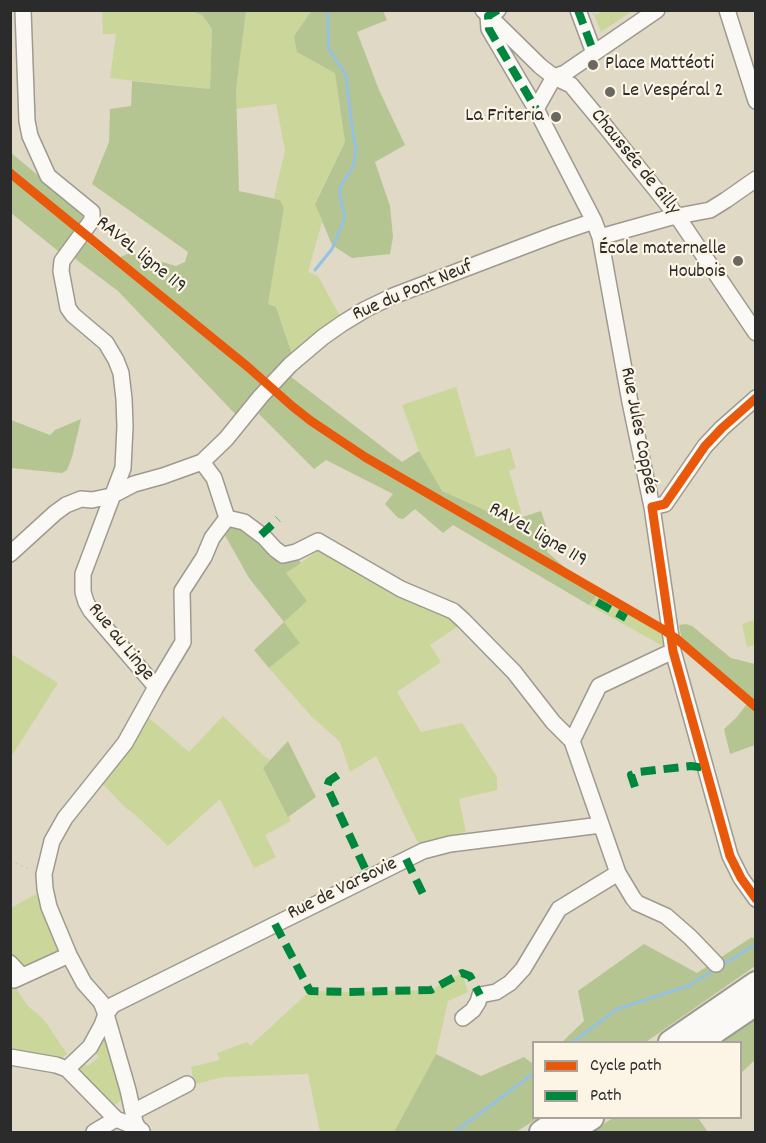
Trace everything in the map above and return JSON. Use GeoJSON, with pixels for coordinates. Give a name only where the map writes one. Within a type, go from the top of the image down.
{"type":"FeatureCollection","features":[{"type":"Feature","properties":{"kind":"highway"},"geometry":{"type":"LineString","coordinates":[[671,1041],[756,983]]}},
{"type":"Feature","properties":{"kind":"highway"},"geometry":{"type":"LineString","coordinates":[[701,1041],[756,1004]]}},
{"type":"Feature","properties":{"kind":"highway"},"geometry":{"type":"LineString","coordinates":[[540,1132],[560,1119]]}},
{"type":"Feature","properties":{"kind":"highway"},"geometry":{"type":"LineString","coordinates":[[570,1132],[590,1119]]}},
{"type":"Feature","properties":{"kind":"street","name":"Rue au Linge"},"geometry":{"type":"LineString","coordinates":[[23,10],[27,121],[30,136],[48,176],[92,212],[92,220],[62,261],[61,271],[68,308],[106,343],[121,373],[124,399],[123,468],[83,574],[83,592],[91,611],[156,687]]}},
{"type":"Feature","properties":{"kind":"street"},"geometry":{"type":"LineString","coordinates":[[536,109],[554,77],[565,73],[657,10]]}},
{"type":"Feature","properties":{"kind":"street"},"geometry":{"type":"LineString","coordinates":[[727,10],[756,101]]}},
{"type":"Feature","properties":{"kind":"street","name":"Chaussée de Gilly"},"geometry":{"type":"LineString","coordinates":[[490,12],[540,66],[554,77],[571,85],[605,126],[677,216],[756,333]]}},
{"type":"Feature","properties":{"kind":"street","name":"Chaussée de Gilly"},"geometry":{"type":"LineString","coordinates":[[490,12],[489,29],[536,109]]}},
{"type":"Feature","properties":{"kind":"street"},"geometry":{"type":"LineString","coordinates":[[585,12],[594,53]]}},
{"type":"Feature","properties":{"kind":"street","name":"Rue Jules Coppée"},"geometry":{"type":"LineString","coordinates":[[536,109],[600,237],[652,507],[673,651],[730,856],[738,873],[756,899]]}},
{"type":"Feature","properties":{"kind":"street"},"geometry":{"type":"LineString","coordinates":[[600,237],[677,216],[710,210],[756,179]]}},
{"type":"Feature","properties":{"kind":"street","name":"Rue du Pont Neuf"},"geometry":{"type":"LineString","coordinates":[[10,554],[66,505],[81,500],[111,496],[134,484],[202,462],[226,439],[290,364],[343,323],[366,309],[393,296],[594,221]]}},
{"type":"Feature","properties":{"kind":"street"},"geometry":{"type":"LineString","coordinates":[[652,507],[665,504],[709,441],[756,398]]}},
{"type":"Feature","properties":{"kind":"street"},"geometry":{"type":"LineString","coordinates":[[202,462],[214,478],[227,518]]}},
{"type":"Feature","properties":{"kind":"street"},"geometry":{"type":"LineString","coordinates":[[227,518],[244,522],[283,555],[296,552],[318,540],[401,589],[453,611],[514,672],[553,722],[572,741],[618,873],[633,898],[637,903],[666,916],[716,964]]}},
{"type":"Feature","properties":{"kind":"street"},"geometry":{"type":"LineString","coordinates":[[141,1130],[133,1112],[106,1014],[101,1002],[84,983],[69,955],[50,907],[44,874],[51,841],[65,818],[125,743],[183,642],[182,591],[204,556],[212,538],[227,518]]}},
{"type":"Feature","properties":{"kind":"street"},"geometry":{"type":"LineString","coordinates":[[572,741],[599,686],[673,651]]}},
{"type":"Feature","properties":{"kind":"street","name":"Rue de Varsovie"},"geometry":{"type":"LineString","coordinates":[[106,1014],[110,1007],[119,1002],[423,851],[450,844],[601,825]]}},
{"type":"Feature","properties":{"kind":"street"},"geometry":{"type":"LineString","coordinates":[[463,1018],[473,1010],[480,995],[496,992],[510,983],[523,969],[560,909],[618,873]]}},
{"type":"Feature","properties":{"kind":"street"},"geometry":{"type":"LineString","coordinates":[[10,963],[18,978],[69,955]]}},
{"type":"Feature","properties":{"kind":"street"},"geometry":{"type":"LineString","coordinates":[[67,1069],[90,1047],[106,1014]]}},
{"type":"Feature","properties":{"kind":"street"},"geometry":{"type":"LineString","coordinates":[[10,1057],[67,1069],[116,1119],[141,1130]]}},
{"type":"Feature","properties":{"kind":"street"},"geometry":{"type":"LineString","coordinates":[[133,1112],[187,1084]]}},
{"type":"Feature","properties":{"kind":"street"},"geometry":{"type":"LineString","coordinates":[[94,1132],[116,1119]]}},
{"type":"Feature","properties":{"kind":"path"},"geometry":{"type":"LineString","coordinates":[[585,12],[601,10]]}},
{"type":"Feature","properties":{"kind":"path"},"geometry":{"type":"LineString","coordinates":[[608,10],[613,24]]}},
{"type":"Feature","properties":{"kind":"path"},"geometry":{"type":"LineString","coordinates":[[10,861],[44,874]]}},
{"type":"Feature","properties":{"kind":"green space"},"geometry":{"type":"Polygon","coordinates":[[[192,10],[202,15],[212,29],[210,89],[110,78],[116,34],[103,34],[102,11],[192,10]]]}},
{"type":"Feature","properties":{"kind":"green space"},"geometry":{"type":"Polygon","coordinates":[[[312,10],[383,11],[387,20],[357,32],[379,90],[405,145],[375,162],[390,206],[393,237],[390,254],[352,258],[332,245],[315,204],[345,142],[335,73],[297,52],[294,36],[312,10]]]}},
{"type":"Feature","properties":{"kind":"green space"},"geometry":{"type":"Polygon","coordinates":[[[192,11],[246,11],[236,90],[239,191],[280,200],[284,208],[268,304],[276,307],[292,354],[279,366],[402,462],[419,451],[442,491],[510,521],[541,511],[550,538],[547,552],[569,571],[568,577],[597,595],[589,605],[453,525],[443,533],[415,509],[403,519],[398,518],[385,504],[393,494],[326,460],[314,469],[250,405],[239,418],[118,291],[70,255],[81,238],[111,261],[130,253],[176,266],[185,262],[188,252],[92,184],[109,142],[110,109],[131,106],[132,81],[210,89],[212,29],[202,15],[192,11]]]}},
{"type":"Feature","properties":{"kind":"green space"},"geometry":{"type":"Polygon","coordinates":[[[246,11],[312,11],[294,36],[335,72],[345,142],[315,203],[322,222],[308,272],[318,276],[341,318],[292,354],[276,307],[268,304],[284,208],[280,200],[274,198],[285,150],[276,104],[236,109],[236,90],[246,11]]]}},
{"type":"Feature","properties":{"kind":"green space"},"geometry":{"type":"Polygon","coordinates":[[[605,11],[632,11],[601,32],[594,15],[605,11]]]}},
{"type":"Feature","properties":{"kind":"green space"},"geometry":{"type":"Polygon","coordinates":[[[10,152],[88,217],[63,255],[11,213],[10,152]]]}},
{"type":"Feature","properties":{"kind":"green space"},"geometry":{"type":"Polygon","coordinates":[[[456,387],[476,457],[510,448],[516,468],[509,471],[522,515],[508,520],[442,491],[419,451],[402,405],[456,387]]]}},
{"type":"Feature","properties":{"kind":"green space"},"geometry":{"type":"Polygon","coordinates":[[[81,419],[67,470],[62,473],[11,468],[11,420],[50,435],[55,430],[81,419]]]}},
{"type":"Feature","properties":{"kind":"green space"},"geometry":{"type":"Polygon","coordinates":[[[228,521],[297,558],[301,563],[286,573],[307,601],[284,622],[249,578],[222,530],[228,521]]]}},
{"type":"Feature","properties":{"kind":"green space"},"geometry":{"type":"Polygon","coordinates":[[[322,548],[447,613],[460,625],[430,645],[441,662],[397,692],[421,732],[462,723],[497,777],[497,790],[459,799],[466,832],[418,843],[376,756],[350,772],[340,742],[311,716],[269,668],[300,643],[284,622],[286,573],[322,548]]]}},
{"type":"Feature","properties":{"kind":"green space"},"geometry":{"type":"Polygon","coordinates":[[[569,571],[668,628],[663,646],[589,605],[597,595],[567,577],[569,571]]]}},
{"type":"Feature","properties":{"kind":"green space"},"geometry":{"type":"Polygon","coordinates":[[[755,620],[755,645],[747,647],[742,624],[755,620]]]}},
{"type":"Feature","properties":{"kind":"green space"},"geometry":{"type":"Polygon","coordinates":[[[284,622],[300,643],[269,668],[254,650],[284,622]]]}},
{"type":"Feature","properties":{"kind":"green space"},"geometry":{"type":"Polygon","coordinates":[[[679,625],[692,626],[731,658],[755,664],[755,745],[730,754],[724,729],[747,704],[729,687],[731,684],[682,641],[679,625]]]}},
{"type":"Feature","properties":{"kind":"green space"},"geometry":{"type":"Polygon","coordinates":[[[682,641],[731,685],[729,687],[684,652],[682,641]]]}},
{"type":"Feature","properties":{"kind":"green space"},"geometry":{"type":"Polygon","coordinates":[[[11,654],[58,683],[11,757],[11,654]]]}},
{"type":"Feature","properties":{"kind":"green space"},"geometry":{"type":"Polygon","coordinates":[[[223,716],[270,760],[263,768],[291,821],[265,835],[276,857],[254,868],[220,799],[168,846],[99,780],[128,745],[133,747],[149,718],[189,752],[223,716]]]}},
{"type":"Feature","properties":{"kind":"green space"},"geometry":{"type":"Polygon","coordinates":[[[288,741],[316,797],[288,817],[263,768],[288,741]]]}},
{"type":"Feature","properties":{"kind":"green space"},"geometry":{"type":"Polygon","coordinates":[[[36,894],[63,954],[26,972],[11,952],[11,908],[36,894]]]}},
{"type":"Feature","properties":{"kind":"green space"},"geometry":{"type":"Polygon","coordinates":[[[752,937],[755,940],[755,966],[647,1041],[563,1041],[584,1021],[578,991],[644,944],[697,973],[752,937]]]}},
{"type":"Feature","properties":{"kind":"green space"},"geometry":{"type":"Polygon","coordinates":[[[462,973],[468,992],[448,1001],[436,1054],[394,1132],[320,1132],[308,1074],[223,1077],[195,1084],[191,1067],[220,1060],[217,1053],[247,1042],[250,1046],[310,991],[431,990],[462,973]]]}},
{"type":"Feature","properties":{"kind":"green space"},"geometry":{"type":"Polygon","coordinates":[[[10,980],[28,1006],[47,1024],[67,1054],[62,1058],[54,1060],[11,1052],[10,980]]]}},
{"type":"Feature","properties":{"kind":"green space"},"geometry":{"type":"Polygon","coordinates":[[[755,1019],[755,1060],[742,1072],[742,1041],[722,1041],[755,1019]]]}},
{"type":"Feature","properties":{"kind":"green space"},"geometry":{"type":"Polygon","coordinates":[[[104,1040],[108,1040],[123,1098],[112,1108],[79,1074],[80,1068],[85,1064],[88,1066],[99,1057],[95,1053],[104,1040]]]}},
{"type":"Feature","properties":{"kind":"green space"},"geometry":{"type":"Polygon","coordinates":[[[436,1054],[481,1076],[524,1057],[532,1063],[532,1119],[536,1119],[516,1132],[394,1132],[436,1054]]]}},
{"type":"Feature","properties":{"kind":"green space"},"geometry":{"type":"Polygon","coordinates":[[[611,1119],[699,1119],[708,1132],[591,1132],[611,1119]]]}},
{"type":"Feature","properties":{"kind":"waterway"},"geometry":{"type":"LineString","coordinates":[[315,270],[332,249],[345,217],[340,187],[353,167],[356,150],[346,75],[329,49],[327,10]]}},
{"type":"Feature","properties":{"kind":"waterway"},"geometry":{"type":"LineString","coordinates":[[722,965],[754,945]]}},
{"type":"Feature","properties":{"kind":"waterway"},"geometry":{"type":"LineString","coordinates":[[574,1041],[617,1009],[688,986],[717,968]]}},
{"type":"Feature","properties":{"kind":"waterway"},"geometry":{"type":"LineString","coordinates":[[455,1132],[532,1074]]}},
{"type":"Feature","properties":{"kind":"marked path"},"geometry":{"type":"LineString","coordinates":[[498,10],[488,16],[489,29],[536,109]]}},
{"type":"Feature","properties":{"kind":"marked path"},"geometry":{"type":"LineString","coordinates":[[578,10],[594,53]]}},
{"type":"Feature","properties":{"kind":"marked path"},"geometry":{"type":"LineString","coordinates":[[261,535],[278,519]]}},
{"type":"Feature","properties":{"kind":"marked path"},"geometry":{"type":"LineString","coordinates":[[597,602],[626,618]]}},
{"type":"Feature","properties":{"kind":"marked path"},"geometry":{"type":"LineString","coordinates":[[635,787],[631,775],[638,772],[691,766],[706,768]]}},
{"type":"Feature","properties":{"kind":"marked path"},"geometry":{"type":"LineString","coordinates":[[338,775],[329,781],[327,787],[369,877]]}},
{"type":"Feature","properties":{"kind":"marked path"},"geometry":{"type":"LineString","coordinates":[[406,859],[424,896]]}},
{"type":"Feature","properties":{"kind":"marked path"},"geometry":{"type":"LineString","coordinates":[[275,924],[310,991],[431,990],[462,973],[470,976],[480,995]]}},
{"type":"Feature","properties":{"kind":"cycle path","name":"RAVeL ligne 119"},"geometry":{"type":"LineString","coordinates":[[10,173],[311,421],[365,457],[664,630],[756,707]]}},
{"type":"Feature","properties":{"kind":"cycle path"},"geometry":{"type":"LineString","coordinates":[[756,398],[705,446],[665,504],[652,507],[673,651],[730,856],[741,878],[756,899]]}},
{"type":"Feature","properties":{"kind":"place","name":"Place Mattéoti"},"geometry":{"type":"Point","coordinates":[593,65]}},
{"type":"Feature","properties":{"kind":"place","name":"Le Vespéral 2"},"geometry":{"type":"Point","coordinates":[610,92]}},
{"type":"Feature","properties":{"kind":"place","name":"La Friteria"},"geometry":{"type":"Point","coordinates":[556,117]}},
{"type":"Feature","properties":{"kind":"place","name":"École maternelle Houbois"},"geometry":{"type":"Point","coordinates":[738,261]}}]}
